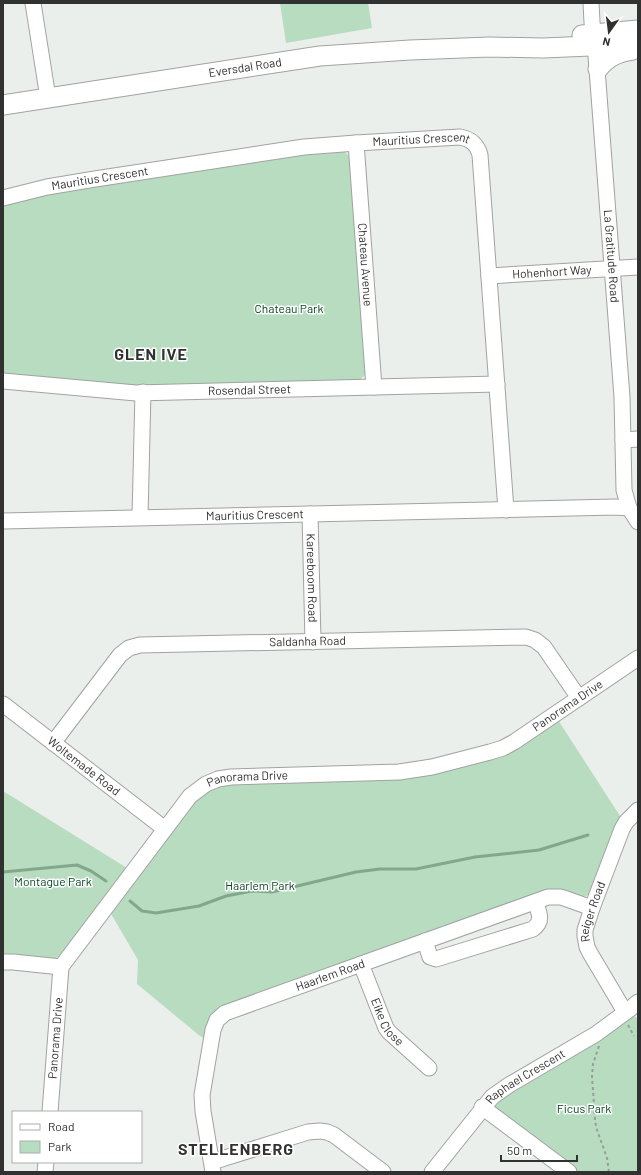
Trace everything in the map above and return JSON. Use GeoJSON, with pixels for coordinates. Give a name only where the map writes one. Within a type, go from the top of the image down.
{"type":"FeatureCollection","features":[{"type":"Feature","properties":{"kind":"main road","name":"Eversdal Road"},"geometry":{"type":"LineString","coordinates":[[3,105],[320,56],[410,50],[489,47],[594,39],[638,30]]}},
{"type":"Feature","properties":{"kind":"main road","name":"Eversdal Road"},"geometry":{"type":"LineString","coordinates":[[594,39],[638,44]]}},
{"type":"Feature","properties":{"kind":"main road"},"geometry":{"type":"LineString","coordinates":[[598,69],[612,56],[621,52],[638,49]]}},
{"type":"Feature","properties":{"kind":"street"},"geometry":{"type":"LineString","coordinates":[[33,3],[48,98]]}},
{"type":"Feature","properties":{"kind":"street","name":"La Gratitude Road"},"geometry":{"type":"LineString","coordinates":[[591,3],[598,69],[622,397],[631,440],[624,490],[629,508]]}},
{"type":"Feature","properties":{"kind":"street","name":"Mauritius Crescent"},"geometry":{"type":"LineString","coordinates":[[3,198],[47,187],[304,147],[460,137],[468,139],[476,146],[480,155],[506,510]]}},
{"type":"Feature","properties":{"kind":"street","name":"Chateau Avenue"},"geometry":{"type":"LineString","coordinates":[[356,143],[374,387]]}},
{"type":"Feature","properties":{"kind":"street","name":"Hohenhort Way"},"geometry":{"type":"LineString","coordinates":[[489,276],[638,267]]}},
{"type":"Feature","properties":{"kind":"street","name":"Rosendal Street"},"geometry":{"type":"LineString","coordinates":[[3,381],[136,393],[497,384]]}},
{"type":"Feature","properties":{"kind":"street"},"geometry":{"type":"LineString","coordinates":[[140,517],[143,392]]}},
{"type":"Feature","properties":{"kind":"street","name":"Mauritius Crescent"},"geometry":{"type":"LineString","coordinates":[[3,521],[615,507],[629,508]]}},
{"type":"Feature","properties":{"kind":"street"},"geometry":{"type":"LineString","coordinates":[[629,508],[638,522]]}},
{"type":"Feature","properties":{"kind":"street","name":"Kareeboom Road"},"geometry":{"type":"LineString","coordinates":[[310,514],[313,642]]}},
{"type":"Feature","properties":{"kind":"street","name":"Saldanha Road"},"geometry":{"type":"LineString","coordinates":[[53,743],[120,655],[129,648],[140,645],[526,637],[540,643],[544,647],[579,698]]}},
{"type":"Feature","properties":{"kind":"street","name":"Panorama Drive"},"geometry":{"type":"LineString","coordinates":[[50,1111],[61,967],[165,829],[195,792],[206,784],[218,779],[231,777],[392,772],[432,767],[490,752],[503,748],[514,742],[638,658]]}},
{"type":"Feature","properties":{"kind":"street","name":"Woltemade Road"},"geometry":{"type":"LineString","coordinates":[[3,704],[165,829]]}},
{"type":"Feature","properties":{"kind":"street","name":"Reiger Road"},"geometry":{"type":"LineString","coordinates":[[625,1012],[587,947],[585,941],[585,930],[622,829],[626,822],[638,810]]}},
{"type":"Feature","properties":{"kind":"street","name":"Haarlem Road"},"geometry":{"type":"LineString","coordinates":[[212,1167],[203,1111],[202,1094],[213,1030],[217,1020],[221,1016],[230,1010],[548,897],[561,897],[592,908]]}},
{"type":"Feature","properties":{"kind":"street"},"geometry":{"type":"LineString","coordinates":[[425,941],[430,957],[436,959],[533,929],[539,923],[540,919],[540,914],[535,902]]}},
{"type":"Feature","properties":{"kind":"street"},"geometry":{"type":"LineString","coordinates":[[3,962],[61,967]]}},
{"type":"Feature","properties":{"kind":"street","name":"Eike Close"},"geometry":{"type":"LineString","coordinates":[[361,964],[386,1028],[429,1068]]}},
{"type":"Feature","properties":{"kind":"street","name":"Raphael Crescent"},"geometry":{"type":"LineString","coordinates":[[432,1172],[482,1107],[492,1097],[509,1085],[603,1029],[638,1002]]}},
{"type":"Feature","properties":{"kind":"street"},"geometry":{"type":"LineString","coordinates":[[482,1107],[569,1172]]}},
{"type":"Feature","properties":{"kind":"street"},"geometry":{"type":"LineString","coordinates":[[212,1167],[308,1132],[320,1131],[327,1132],[340,1139],[383,1172]]}},
{"type":"Feature","properties":{"kind":"path"},"geometry":{"type":"LineString","coordinates":[[603,1029],[603,1035],[593,1064],[592,1076],[596,1128],[607,1158],[609,1172]]}},
{"type":"Feature","properties":{"kind":"green space"},"geometry":{"type":"Polygon","coordinates":[[[280,3],[368,3],[372,28],[286,43],[280,3]]]}},
{"type":"Feature","properties":{"kind":"green space","name":"Chateau Park"},"geometry":{"type":"Polygon","coordinates":[[[335,149],[344,151],[350,157],[366,373],[358,381],[136,387],[3,376],[3,204],[45,193],[335,149]]]}},
{"type":"Feature","properties":{"kind":"green space","name":"Haarlem Park"},"geometry":{"type":"Polygon","coordinates":[[[558,720],[622,819],[591,894],[583,897],[573,895],[226,1007],[206,1039],[200,1036],[137,984],[138,960],[110,912],[196,799],[206,792],[223,785],[404,778],[558,720]]]}},
{"type":"Feature","properties":{"kind":"green space","name":"Montague Park"},"geometry":{"type":"Polygon","coordinates":[[[3,791],[127,868],[58,957],[51,959],[3,957],[3,791]]]}},
{"type":"Feature","properties":{"kind":"green space","name":"Ficus Park"},"geometry":{"type":"Polygon","coordinates":[[[633,1015],[638,1019],[638,1172],[578,1172],[498,1112],[495,1102],[633,1015]]]}},
{"type":"Feature","properties":{"kind":"waterway"},"geometry":{"type":"LineString","coordinates":[[130,901],[142,911],[156,913],[199,906],[226,896],[252,891],[272,892],[356,872],[380,869],[416,869],[475,857],[539,850],[588,835]]}},
{"type":"Feature","properties":{"kind":"waterway"},"geometry":{"type":"LineString","coordinates":[[3,872],[77,865],[91,871],[106,881]]}},
{"type":"Feature","properties":{"kind":"district","name":"GLEN IVE"},"geometry":{"type":"Point","coordinates":[151,354]}},
{"type":"Feature","properties":{"kind":"district","name":"STELLENBERG"},"geometry":{"type":"Point","coordinates":[236,1149]}}]}
